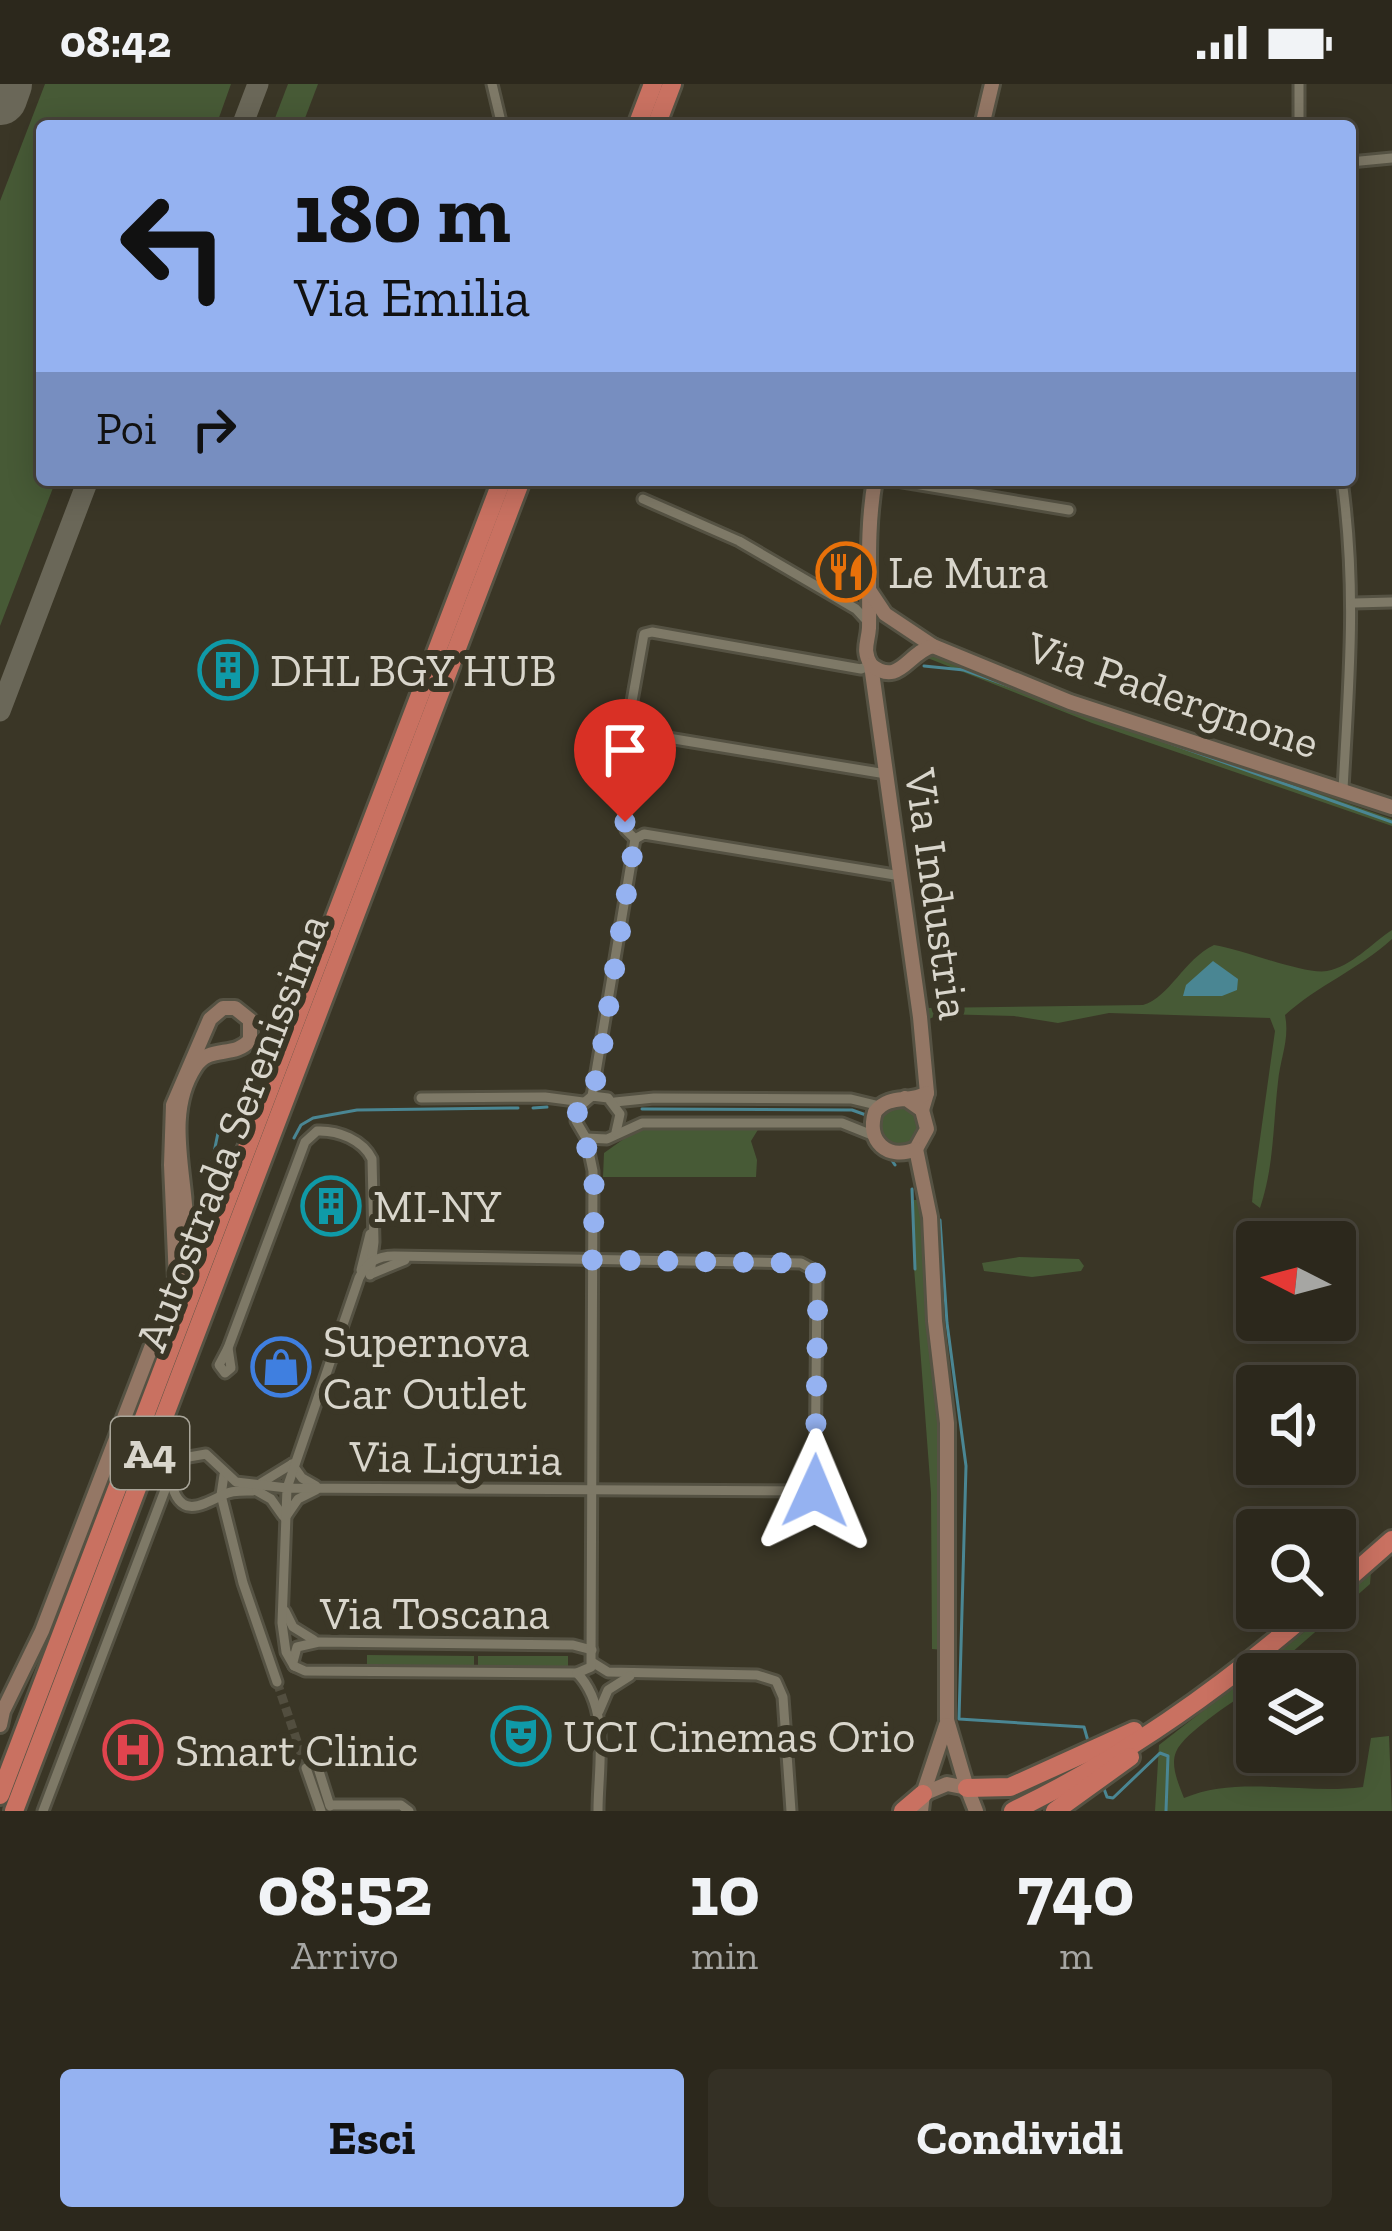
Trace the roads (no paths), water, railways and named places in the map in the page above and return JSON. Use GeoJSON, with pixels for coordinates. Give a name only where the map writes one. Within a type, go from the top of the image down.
{"type":"FeatureCollection","features":[{"type":"Feature","properties":{"kind":"highway"},"geometry":{"type":"LineString","coordinates":[[639,120],[653,84]]}},
{"type":"Feature","properties":{"kind":"highway"},"geometry":{"type":"LineString","coordinates":[[658,120],[672,84]]}},
{"type":"Feature","properties":{"kind":"highway","name":"Autostrada Serenissima"},"geometry":{"type":"LineString","coordinates":[[14,1811],[500,486]]}},
{"type":"Feature","properties":{"kind":"highway","name":"Autostrada Serenissima"},"geometry":{"type":"LineString","coordinates":[[0,1795],[519,486]]}},
{"type":"Feature","properties":{"kind":"highway"},"geometry":{"type":"LineString","coordinates":[[1356,1572],[1392,1540]]}},
{"type":"Feature","properties":{"kind":"highway"},"geometry":{"type":"LineString","coordinates":[[1013,1811],[1148,1735],[1287,1629]]}},
{"type":"Feature","properties":{"kind":"highway"},"geometry":{"type":"LineString","coordinates":[[967,1788],[1010,1787],[1197,1700]]}},
{"type":"Feature","properties":{"kind":"highway"},"geometry":{"type":"LineString","coordinates":[[1055,1811],[1160,1736],[1197,1700]]}},
{"type":"Feature","properties":{"kind":"highway"},"geometry":{"type":"LineString","coordinates":[[903,1811],[922,1803]]}},
{"type":"Feature","properties":{"kind":"street"},"geometry":{"type":"LineString","coordinates":[[492,84],[501,120]]}},
{"type":"Feature","properties":{"kind":"street"},"geometry":{"type":"LineString","coordinates":[[983,120],[992,84]]}},
{"type":"Feature","properties":{"kind":"street"},"geometry":{"type":"LineString","coordinates":[[1299,84],[1299,120]]}},
{"type":"Feature","properties":{"kind":"street"},"geometry":{"type":"LineString","coordinates":[[1356,161],[1392,158]]}},
{"type":"Feature","properties":{"kind":"street","name":"Via Industria"},"geometry":{"type":"LineString","coordinates":[[875,486],[865,650],[901,876],[927,1094],[922,1110]]}},
{"type":"Feature","properties":{"kind":"street"},"geometry":{"type":"LineString","coordinates":[[927,486],[1070,510]]}},
{"type":"Feature","properties":{"kind":"street"},"geometry":{"type":"LineString","coordinates":[[1343,486],[1354,604],[1343,789]]}},
{"type":"Feature","properties":{"kind":"street"},"geometry":{"type":"LineString","coordinates":[[643,500],[739,541],[865,619],[903,629],[913,642],[912,659]]}},
{"type":"Feature","properties":{"kind":"street","name":"Via Padergnone"},"geometry":{"type":"LineString","coordinates":[[867,589],[885,614],[933,646],[1070,702],[1392,807]]}},
{"type":"Feature","properties":{"kind":"street"},"geometry":{"type":"LineString","coordinates":[[1354,604],[1392,602]]}},
{"type":"Feature","properties":{"kind":"street"},"geometry":{"type":"LineString","coordinates":[[865,619],[885,614]]}},
{"type":"Feature","properties":{"kind":"street"},"geometry":{"type":"LineString","coordinates":[[635,839],[626,830],[624,812],[635,746],[629,718],[644,634],[861,669],[871,665],[890,674]]}},
{"type":"Feature","properties":{"kind":"street"},"geometry":{"type":"LineString","coordinates":[[876,704],[879,688],[890,674],[901,671],[919,650],[933,646]]}},
{"type":"Feature","properties":{"kind":"street"},"geometry":{"type":"LineString","coordinates":[[632,732],[886,774]]}},
{"type":"Feature","properties":{"kind":"street"},"geometry":{"type":"LineString","coordinates":[[635,839],[644,835],[901,876]]}},
{"type":"Feature","properties":{"kind":"street"},"geometry":{"type":"LineString","coordinates":[[593,1171],[621,1120],[600,1080],[600,1062],[635,839]]}},
{"type":"Feature","properties":{"kind":"street"},"geometry":{"type":"LineString","coordinates":[[176,1280],[173,1105],[208,1027],[215,1012],[227,1007],[243,1011],[252,1036],[234,1052],[221,1050],[212,1043],[208,1027]]}},
{"type":"Feature","properties":{"kind":"street"},"geometry":{"type":"LineString","coordinates":[[0,1739],[3,1711],[42,1631],[185,1255],[188,1232],[180,1106],[199,1062],[221,1050]]}},
{"type":"Feature","properties":{"kind":"street"},"geometry":{"type":"LineString","coordinates":[[576,1121],[600,1062]]}},
{"type":"Feature","properties":{"kind":"street"},"geometry":{"type":"LineString","coordinates":[[872,1135],[872,1119],[880,1106],[891,1099],[927,1094]]}},
{"type":"Feature","properties":{"kind":"street"},"geometry":{"type":"LineString","coordinates":[[422,1098],[544,1097],[565,1102],[851,1099],[880,1106]]}},
{"type":"Feature","properties":{"kind":"street"},"geometry":{"type":"LineString","coordinates":[[905,1098],[922,1110],[927,1129],[916,1149],[930,1217],[935,1321],[946,1410],[947,1720],[922,1803]]}},
{"type":"Feature","properties":{"kind":"street"},"geometry":{"type":"LineString","coordinates":[[228,1348],[305,1142],[312,1133],[329,1131],[361,1144],[374,1166],[374,1260],[352,1304],[286,1488],[286,1652],[301,1670],[587,1670],[592,1656],[593,1171],[586,1138],[565,1102]]}},
{"type":"Feature","properties":{"kind":"street"},"geometry":{"type":"LineString","coordinates":[[586,1138],[612,1136],[642,1123],[850,1124],[872,1135],[880,1147],[919,1174]]}},
{"type":"Feature","properties":{"kind":"street"},"geometry":{"type":"LineString","coordinates":[[894,1154],[916,1149]]}},
{"type":"Feature","properties":{"kind":"street"},"geometry":{"type":"LineString","coordinates":[[365,1276],[373,1223]]}},
{"type":"Feature","properties":{"kind":"street"},"geometry":{"type":"LineString","coordinates":[[374,1260],[385,1256],[592,1260]]}},
{"type":"Feature","properties":{"kind":"street"},"geometry":{"type":"LineString","coordinates":[[365,1276],[409,1259]]}},
{"type":"Feature","properties":{"kind":"street","name":"Via Liguria"},"geometry":{"type":"LineString","coordinates":[[254,1489],[815,1491],[818,1279],[814,1270],[800,1263],[592,1260]]}},
{"type":"Feature","properties":{"kind":"street"},"geometry":{"type":"LineString","coordinates":[[43,1811],[176,1465],[192,1454],[214,1458],[223,1469],[221,1495],[243,1582],[278,1682]]}},
{"type":"Feature","properties":{"kind":"street","name":"Via Liguria"},"geometry":{"type":"LineString","coordinates":[[254,1489],[292,1464],[307,1482],[321,1488]]}},
{"type":"Feature","properties":{"kind":"street","name":"Via Liguria"},"geometry":{"type":"LineString","coordinates":[[223,1469],[236,1482],[271,1499],[285,1518],[298,1499],[321,1488]]}},
{"type":"Feature","properties":{"kind":"street"},"geometry":{"type":"LineString","coordinates":[[171,1480],[177,1498],[193,1507],[254,1489]]}},
{"type":"Feature","properties":{"kind":"street"},"geometry":{"type":"LineString","coordinates":[[228,1522],[233,1503],[254,1489]]}},
{"type":"Feature","properties":{"kind":"street"},"geometry":{"type":"LineString","coordinates":[[284,1607],[292,1627],[319,1642]]}},
{"type":"Feature","properties":{"kind":"street"},"geometry":{"type":"LineString","coordinates":[[573,1645],[590,1621]]}},
{"type":"Feature","properties":{"kind":"street","name":"Via Toscana"},"geometry":{"type":"LineString","coordinates":[[294,1666],[297,1647],[319,1642],[573,1645],[592,1656],[604,1671],[757,1675],[776,1682],[783,1697],[788,1811]]}},
{"type":"Feature","properties":{"kind":"street"},"geometry":{"type":"LineString","coordinates":[[577,1673],[590,1688],[599,1711],[598,1811]]}},
{"type":"Feature","properties":{"kind":"street"},"geometry":{"type":"LineString","coordinates":[[599,1711],[608,1690],[634,1674]]}},
{"type":"Feature","properties":{"kind":"street"},"geometry":{"type":"LineString","coordinates":[[0,1702],[17,1686]]}},
{"type":"Feature","properties":{"kind":"street"},"geometry":{"type":"LineString","coordinates":[[947,1720],[976,1811]]}},
{"type":"Feature","properties":{"kind":"street"},"geometry":{"type":"LineString","coordinates":[[306,1768],[327,1809]]}},
{"type":"Feature","properties":{"kind":"street"},"geometry":{"type":"LineString","coordinates":[[319,1771],[327,1809]]}},
{"type":"Feature","properties":{"kind":"street"},"geometry":{"type":"LineString","coordinates":[[922,1803],[947,1784],[967,1788]]}},
{"type":"Feature","properties":{"kind":"street"},"geometry":{"type":"LineString","coordinates":[[327,1809],[401,1805],[409,1811]]}},
{"type":"Feature","properties":{"kind":"water"},"geometry":{"type":"Polygon","coordinates":[[[1213,961],[1238,979],[1237,990],[1222,996],[1183,996],[1186,985],[1213,961]]]}},
{"type":"Feature","properties":{"kind":"waterway"},"geometry":{"type":"LineString","coordinates":[[924,666],[964,670],[1392,822]]}},
{"type":"Feature","properties":{"kind":"waterway"},"geometry":{"type":"LineString","coordinates":[[533,1108],[547,1107]]}},
{"type":"Feature","properties":{"kind":"waterway"},"geometry":{"type":"LineString","coordinates":[[294,1138],[301,1125],[313,1118],[357,1110],[518,1108]]}},
{"type":"Feature","properties":{"kind":"waterway"},"geometry":{"type":"LineString","coordinates":[[642,1109],[852,1110],[866,1115]]}},
{"type":"Feature","properties":{"kind":"waterway"},"geometry":{"type":"LineString","coordinates":[[208,1182],[221,1118],[245,1119]]}},
{"type":"Feature","properties":{"kind":"waterway"},"geometry":{"type":"LineString","coordinates":[[891,1159],[895,1165]]}},
{"type":"Feature","properties":{"kind":"waterway"},"geometry":{"type":"LineString","coordinates":[[912,1189],[915,1269]]}},
{"type":"Feature","properties":{"kind":"waterway"},"geometry":{"type":"LineString","coordinates":[[940,1220],[947,1323],[966,1466],[959,1719],[1084,1727],[1088,1741]]}},
{"type":"Feature","properties":{"kind":"waterway"},"geometry":{"type":"LineString","coordinates":[[1103,1786],[1107,1797],[1113,1798],[1160,1753],[1168,1756],[1166,1811]]}},
{"type":"Feature","properties":{"kind":"tunnel"},"geometry":{"type":"LineString","coordinates":[[277,1682],[306,1768]]}},
{"type":"Feature","properties":{"kind":"place","name":"Le Mura"},"geometry":{"type":"Point","coordinates":[846,572]}},
{"type":"Feature","properties":{"kind":"place","name":"DHL BGY HUB"},"geometry":{"type":"Point","coordinates":[228,670]}},
{"type":"Feature","properties":{"kind":"place","name":"MI-NY"},"geometry":{"type":"Point","coordinates":[331,1206]}},
{"type":"Feature","properties":{"kind":"place","name":"Supernova Car Outlet"},"geometry":{"type":"Point","coordinates":[281,1367]}},
{"type":"Feature","properties":{"kind":"place","name":"UCI Cinemas Orio"},"geometry":{"type":"Point","coordinates":[521,1736]}},
{"type":"Feature","properties":{"kind":"place","name":"Smart Clinic"},"geometry":{"type":"Point","coordinates":[133,1750]}}]}
